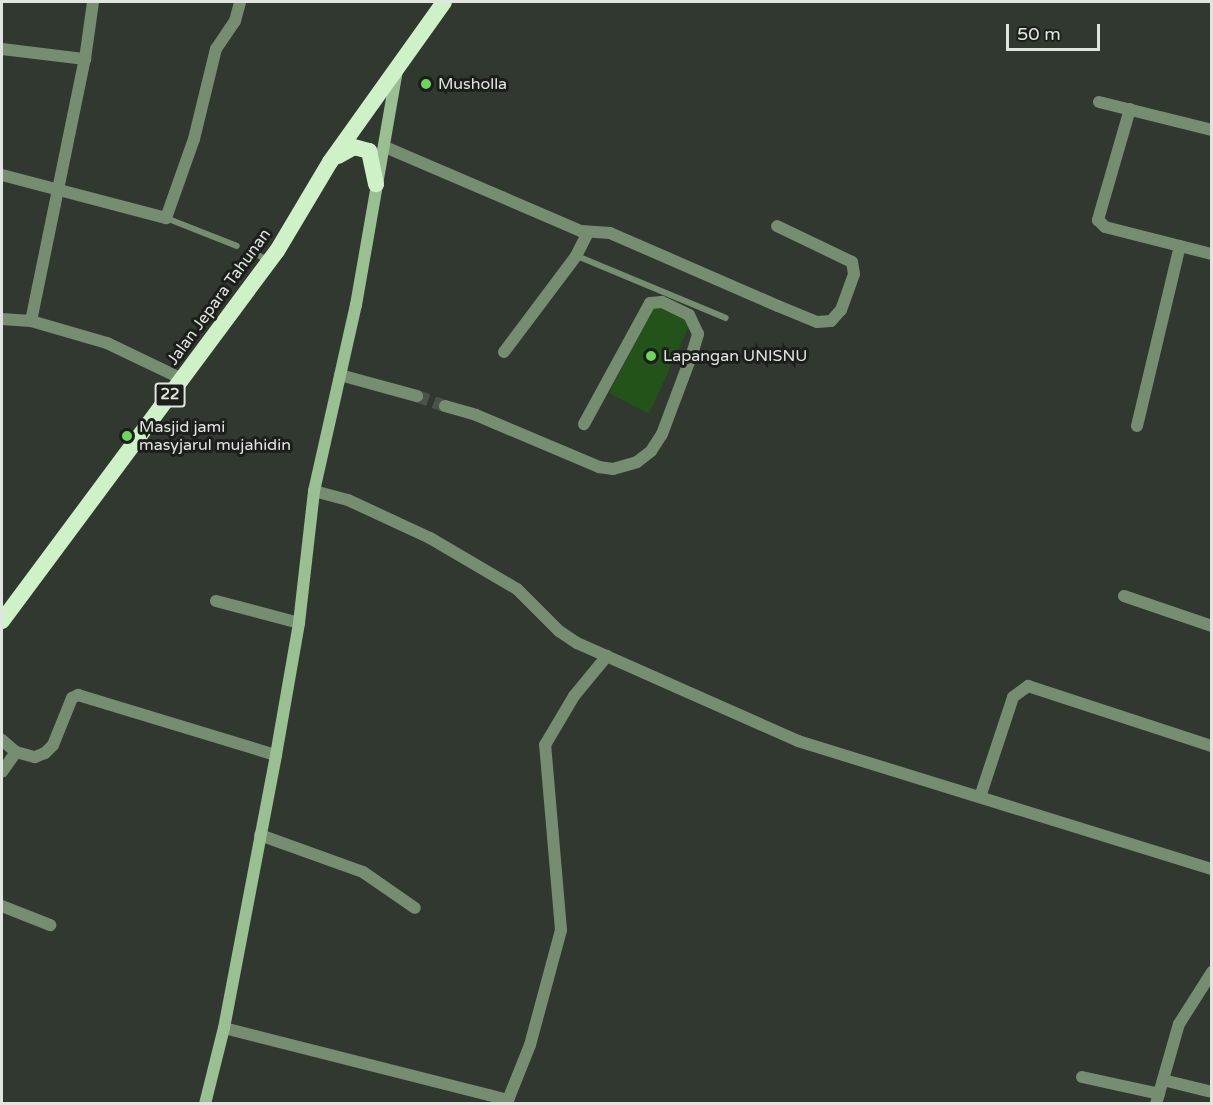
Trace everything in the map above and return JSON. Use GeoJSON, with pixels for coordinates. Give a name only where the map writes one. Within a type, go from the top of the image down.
{"type":"FeatureCollection","features":[{"type":"Feature","properties":{"kind":"highway","name":"22"},"geometry":{"type":"LineString","coordinates":[[330,162],[444,2]]}},
{"type":"Feature","properties":{"kind":"highway"},"geometry":{"type":"LineString","coordinates":[[330,162],[349,148],[362,147],[374,158],[376,184]]}},
{"type":"Feature","properties":{"kind":"highway","name":"Jalan Jepara Tahunan"},"geometry":{"type":"LineString","coordinates":[[2,621],[270,261],[330,162]]}},
{"type":"Feature","properties":{"kind":"main road"},"geometry":{"type":"LineString","coordinates":[[205,1104],[224,1028],[276,755],[299,623],[314,491],[340,375],[385,147],[397,71]]}},
{"type":"Feature","properties":{"kind":"street"},"geometry":{"type":"LineString","coordinates":[[31,321],[85,58],[93,2]]}},
{"type":"Feature","properties":{"kind":"street"},"geometry":{"type":"LineString","coordinates":[[2,175],[58,187],[166,218],[194,139],[216,49],[235,21],[240,2]]}},
{"type":"Feature","properties":{"kind":"street"},"geometry":{"type":"LineString","coordinates":[[2,49],[85,58]]}},
{"type":"Feature","properties":{"kind":"street"},"geometry":{"type":"LineString","coordinates":[[1099,102],[1212,129]]}},
{"type":"Feature","properties":{"kind":"street"},"geometry":{"type":"LineString","coordinates":[[1130,109],[1098,220],[1105,226],[1212,254]]}},
{"type":"Feature","properties":{"kind":"street"},"geometry":{"type":"LineString","coordinates":[[385,147],[588,232],[610,233],[817,322],[831,321],[841,310],[854,274],[852,262],[777,226]]}},
{"type":"Feature","properties":{"kind":"street"},"geometry":{"type":"LineString","coordinates":[[504,352],[576,256],[588,232]]}},
{"type":"Feature","properties":{"kind":"street"},"geometry":{"type":"LineString","coordinates":[[1137,426],[1180,246]]}},
{"type":"Feature","properties":{"kind":"street"},"geometry":{"type":"LineString","coordinates":[[445,406],[476,415],[599,467],[613,469],[637,462],[651,451],[662,434],[692,354],[698,334],[689,315],[662,302],[650,303],[584,424]]}},
{"type":"Feature","properties":{"kind":"street"},"geometry":{"type":"LineString","coordinates":[[2,319],[31,321],[107,343],[182,379]]}},
{"type":"Feature","properties":{"kind":"street"},"geometry":{"type":"LineString","coordinates":[[340,375],[417,396]]}},
{"type":"Feature","properties":{"kind":"street"},"geometry":{"type":"LineString","coordinates":[[314,491],[348,500],[430,538],[531,599],[559,631],[607,656],[798,741],[1212,869]]}},
{"type":"Feature","properties":{"kind":"street"},"geometry":{"type":"LineString","coordinates":[[1124,596],[1212,626]]}},
{"type":"Feature","properties":{"kind":"street"},"geometry":{"type":"LineString","coordinates":[[216,601],[299,623]]}},
{"type":"Feature","properties":{"kind":"street"},"geometry":{"type":"LineString","coordinates":[[224,1028],[508,1102],[530,1045],[561,930],[544,745],[574,696],[607,656]]}},
{"type":"Feature","properties":{"kind":"street"},"geometry":{"type":"LineString","coordinates":[[980,797],[1013,697],[1028,686],[1212,746]]}},
{"type":"Feature","properties":{"kind":"street"},"geometry":{"type":"LineString","coordinates":[[2,740],[16,752],[34,757],[45,753],[53,745],[72,698],[78,695],[276,755]]}},
{"type":"Feature","properties":{"kind":"street"},"geometry":{"type":"LineString","coordinates":[[2,772],[16,752]]}},
{"type":"Feature","properties":{"kind":"street"},"geometry":{"type":"LineString","coordinates":[[260,835],[363,872],[415,908]]}},
{"type":"Feature","properties":{"kind":"street"},"geometry":{"type":"LineString","coordinates":[[2,906],[50,925]]}},
{"type":"Feature","properties":{"kind":"street"},"geometry":{"type":"LineString","coordinates":[[1082,1077],[1157,1099],[1179,1024],[1212,972]]}},
{"type":"Feature","properties":{"kind":"street"},"geometry":{"type":"LineString","coordinates":[[1163,1080],[1212,1092]]}},
{"type":"Feature","properties":{"kind":"lane"},"geometry":{"type":"LineString","coordinates":[[166,218],[237,246]]}},
{"type":"Feature","properties":{"kind":"lane"},"geometry":{"type":"LineString","coordinates":[[249,250],[270,261]]}},
{"type":"Feature","properties":{"kind":"lane"},"geometry":{"type":"LineString","coordinates":[[576,256],[726,318]]}},
{"type":"Feature","properties":{"kind":"green space","name":"Lapangan UNISNU"},"geometry":{"type":"Polygon","coordinates":[[[655,304],[692,320],[649,414],[609,393],[655,304]]]}},
{"type":"Feature","properties":{"kind":"tunnel"},"geometry":{"type":"LineString","coordinates":[[417,396],[445,406]]}},
{"type":"Feature","properties":{"kind":"place","name":"Musholla"},"geometry":{"type":"Point","coordinates":[426,84]}},
{"type":"Feature","properties":{"kind":"place","name":"Lapangan UNISNU"},"geometry":{"type":"Point","coordinates":[651,356]}},
{"type":"Feature","properties":{"kind":"place","name":"Masjid jami masyjarul mujahidin"},"geometry":{"type":"Point","coordinates":[127,436]}}]}
